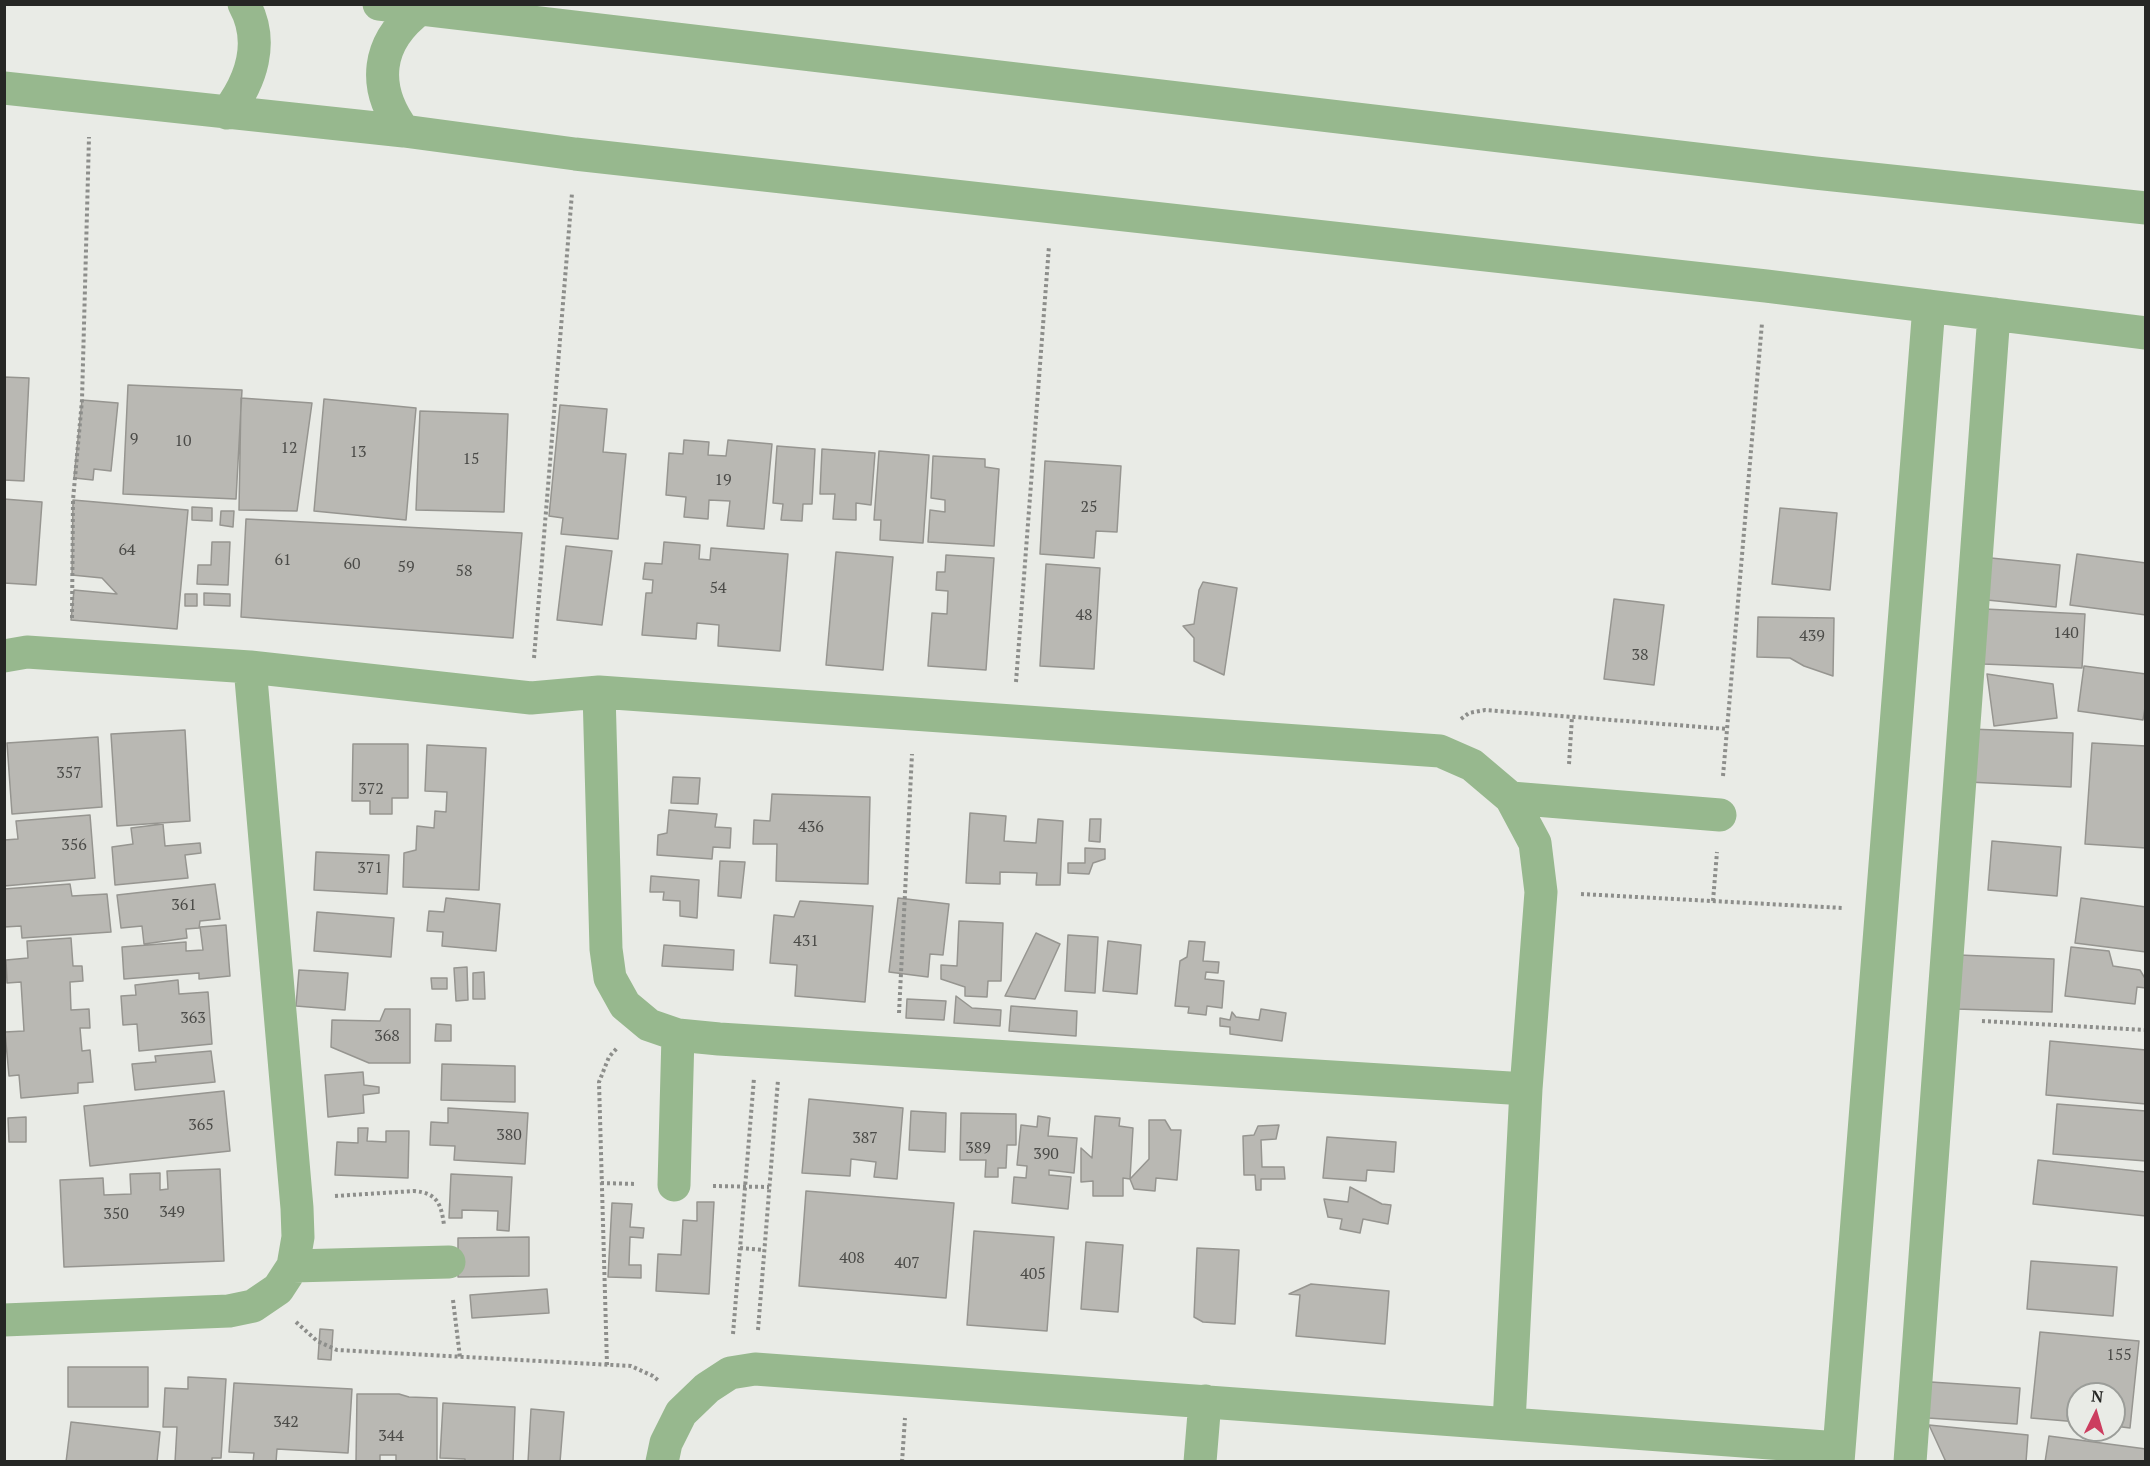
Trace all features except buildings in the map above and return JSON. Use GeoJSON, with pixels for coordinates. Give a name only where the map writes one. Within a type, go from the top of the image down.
{"type":"FeatureCollection","features":[{"type":"Feature","properties":{"kind":"street"},"geometry":{"type":"LineString","coordinates":[[227,113],[241,95],[250,74],[254,52],[253,30],[244,4]]}},
{"type":"Feature","properties":{"kind":"street"},"geometry":{"type":"LineString","coordinates":[[379,4],[1803,171],[2145,208]]}},
{"type":"Feature","properties":{"kind":"street"},"geometry":{"type":"LineString","coordinates":[[404,131],[393,117],[386,100],[382,83],[382,66],[394,33],[406,19],[420,9]]}},
{"type":"Feature","properties":{"kind":"street"},"geometry":{"type":"LineString","coordinates":[[4,88],[404,131],[575,154],[1766,286],[2145,333]]}},
{"type":"Feature","properties":{"kind":"street"},"geometry":{"type":"LineString","coordinates":[[662,1461],[666,1443],[681,1413],[706,1388],[743,1371],[1205,1401],[1509,1424],[1838,1455],[1929,306]]}},
{"type":"Feature","properties":{"kind":"street"},"geometry":{"type":"LineString","coordinates":[[1910,1461],[1994,314]]}},
{"type":"Feature","properties":{"kind":"street"},"geometry":{"type":"LineString","coordinates":[[4,656],[27,652],[250,667],[531,698],[599,692],[1440,751],[1472,765],[1511,798],[1535,843],[1541,892],[1526,1089],[1509,1424]]}},
{"type":"Feature","properties":{"kind":"street"},"geometry":{"type":"LineString","coordinates":[[4,1320],[229,1311],[253,1306],[285,1277],[298,1237],[297,1208],[250,667]]}},
{"type":"Feature","properties":{"kind":"street"},"geometry":{"type":"LineString","coordinates":[[599,692],[608,968],[610,978],[625,1005],[664,1030],[769,1043],[1526,1089]]}},
{"type":"Feature","properties":{"kind":"street"},"geometry":{"type":"LineString","coordinates":[[1511,798],[1720,815]]}},
{"type":"Feature","properties":{"kind":"street"},"geometry":{"type":"LineString","coordinates":[[664,1030],[674,1185]]}},
{"type":"Feature","properties":{"kind":"street"},"geometry":{"type":"LineString","coordinates":[[285,1277],[449,1262]]}},
{"type":"Feature","properties":{"kind":"street"},"geometry":{"type":"LineString","coordinates":[[1200,1461],[1205,1401]]}},
{"type":"Feature","properties":{"kind":"path"},"geometry":{"type":"LineString","coordinates":[[72,655],[73,500],[82,400],[91,98]]}},
{"type":"Feature","properties":{"kind":"path"},"geometry":{"type":"LineString","coordinates":[[531,698],[575,154]]}},
{"type":"Feature","properties":{"kind":"path"},"geometry":{"type":"LineString","coordinates":[[1013,721],[1052,207]]}},
{"type":"Feature","properties":{"kind":"path"},"geometry":{"type":"LineString","coordinates":[[1713,901],[1766,286]]}},
{"type":"Feature","properties":{"kind":"path"},"geometry":{"type":"LineString","coordinates":[[1440,751],[1445,735],[1455,723],[1469,713],[1485,710],[1727,729]]}},
{"type":"Feature","properties":{"kind":"path"},"geometry":{"type":"LineString","coordinates":[[897,1049],[914,714]]}},
{"type":"Feature","properties":{"kind":"path"},"geometry":{"type":"LineString","coordinates":[[1566,802],[1572,717]]}},
{"type":"Feature","properties":{"kind":"path"},"geometry":{"type":"LineString","coordinates":[[1541,892],[1881,910]]}},
{"type":"Feature","properties":{"kind":"path"},"geometry":{"type":"LineString","coordinates":[[1942,1018],[2145,1030]]}},
{"type":"Feature","properties":{"kind":"path"},"geometry":{"type":"LineString","coordinates":[[607,1365],[600,1082],[609,1058],[626,1038],[664,1030]]}},
{"type":"Feature","properties":{"kind":"path"},"geometry":{"type":"LineString","coordinates":[[743,1371],[740,1248],[769,1043]]}},
{"type":"Feature","properties":{"kind":"path"},"geometry":{"type":"LineString","coordinates":[[743,1371],[764,1250],[769,1043]]}},
{"type":"Feature","properties":{"kind":"path"},"geometry":{"type":"LineString","coordinates":[[740,1248],[764,1250]]}},
{"type":"Feature","properties":{"kind":"path"},"geometry":{"type":"LineString","coordinates":[[285,1277],[286,1310],[300,1328],[317,1341],[337,1350],[631,1366],[653,1376],[670,1392],[681,1413]]}}]}
